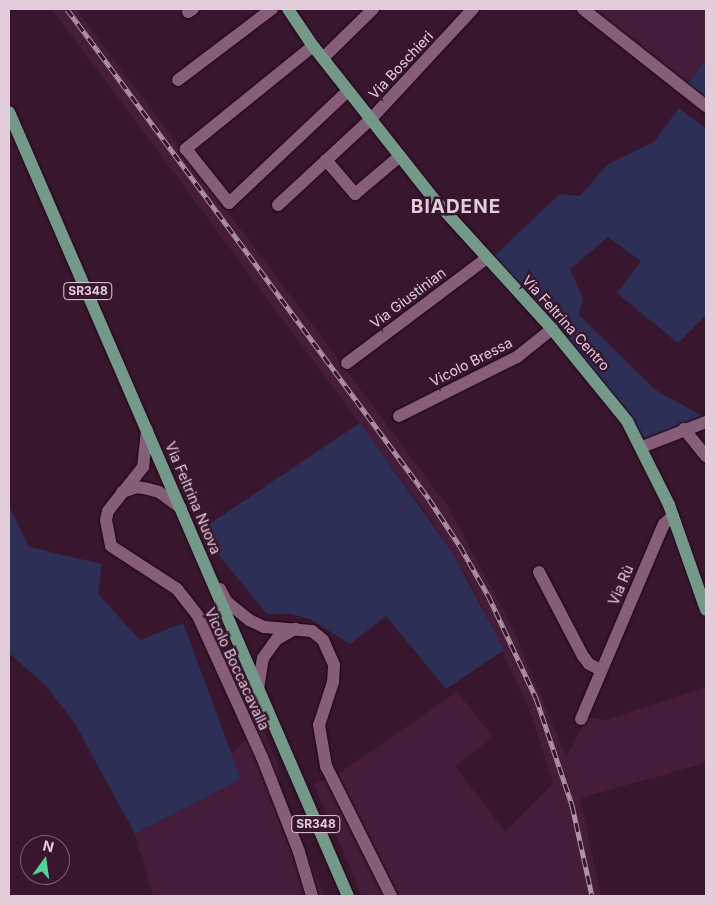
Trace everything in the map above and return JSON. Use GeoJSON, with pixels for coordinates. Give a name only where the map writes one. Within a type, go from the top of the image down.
{"type":"FeatureCollection","features":[{"type":"Feature","properties":{"kind":"main road","name":"Via Feltrina Centro"},"geometry":{"type":"LineString","coordinates":[[288,9],[313,46],[400,156],[609,395],[642,447],[673,516],[706,610]]}},
{"type":"Feature","properties":{"kind":"main road","name":"Via Feltrina Nuova"},"geometry":{"type":"LineString","coordinates":[[9,112],[147,428],[346,896]]}},
{"type":"Feature","properties":{"kind":"street"},"geometry":{"type":"LineString","coordinates":[[178,80],[272,9]]}},
{"type":"Feature","properties":{"kind":"street"},"geometry":{"type":"LineString","coordinates":[[323,58],[372,9]]}},
{"type":"Feature","properties":{"kind":"street","name":"Via Boschieri"},"geometry":{"type":"LineString","coordinates":[[278,205],[371,119],[473,9]]}},
{"type":"Feature","properties":{"kind":"street"},"geometry":{"type":"LineString","coordinates":[[583,9],[706,106]]}},
{"type":"Feature","properties":{"kind":"street"},"geometry":{"type":"LineString","coordinates":[[313,46],[186,148],[229,203],[348,91]]}},
{"type":"Feature","properties":{"kind":"street"},"geometry":{"type":"LineString","coordinates":[[326,160],[355,194],[400,156]]}},
{"type":"Feature","properties":{"kind":"street","name":"Via Giustinian"},"geometry":{"type":"LineString","coordinates":[[347,363],[488,258]]}},
{"type":"Feature","properties":{"kind":"street","name":"Vicolo Bressa"},"geometry":{"type":"LineString","coordinates":[[399,416],[516,357],[552,329]]}},
{"type":"Feature","properties":{"kind":"street"},"geometry":{"type":"LineString","coordinates":[[642,447],[706,422]]}},
{"type":"Feature","properties":{"kind":"street","name":"Vicolo Boccacavalla"},"geometry":{"type":"LineString","coordinates":[[147,428],[143,467],[108,511],[106,520],[111,546],[177,588],[198,616],[262,757],[299,852],[312,896]]}},
{"type":"Feature","properties":{"kind":"street"},"geometry":{"type":"LineString","coordinates":[[684,429],[706,456]]}},
{"type":"Feature","properties":{"kind":"street"},"geometry":{"type":"LineString","coordinates":[[122,492],[137,488],[153,491],[181,508]]}},
{"type":"Feature","properties":{"kind":"street","name":"Via Rù"},"geometry":{"type":"LineString","coordinates":[[581,720],[658,535],[664,524],[673,516]]}},
{"type":"Feature","properties":{"kind":"street"},"geometry":{"type":"LineString","coordinates":[[203,560],[227,602],[249,620],[264,627],[312,631],[323,640],[332,658],[333,682],[318,725],[326,766],[391,896]]}},
{"type":"Feature","properties":{"kind":"street"},"geometry":{"type":"LineString","coordinates":[[539,572],[583,656],[589,664],[601,670]]}},
{"type":"Feature","properties":{"kind":"street"},"geometry":{"type":"LineString","coordinates":[[258,688],[259,672],[270,648],[277,639],[295,629]]}},
{"type":"Feature","properties":{"kind":"shaded area"},"geometry":{"type":"Polygon","coordinates":[[[52,9],[76,9],[447,505],[513,628],[566,757],[587,717],[606,720],[706,687],[706,763],[580,798],[601,896],[362,896],[314,784],[338,774],[457,692],[493,737],[455,766],[505,832],[553,784],[531,713],[470,582],[430,518],[52,9]]]}},
{"type":"Feature","properties":{"kind":"shaded area"},"geometry":{"type":"Polygon","coordinates":[[[583,9],[706,9],[706,64],[702,64],[685,87],[583,9]]]}},
{"type":"Feature","properties":{"kind":"shaded area"},"geometry":{"type":"Polygon","coordinates":[[[702,64],[706,64],[706,104],[685,87],[702,64]]]}},
{"type":"Feature","properties":{"kind":"shaded area"},"geometry":{"type":"Polygon","coordinates":[[[679,108],[706,129],[706,315],[678,343],[617,293],[641,261],[608,237],[570,269],[583,298],[579,315],[657,391],[706,418],[642,439],[493,257],[560,194],[580,196],[608,164],[654,142],[679,108]]]}},
{"type":"Feature","properties":{"kind":"shaded area"},"geometry":{"type":"Polygon","coordinates":[[[360,423],[452,552],[504,650],[446,689],[386,616],[350,644],[310,619],[291,614],[267,614],[209,543],[202,529],[360,423]]]}},
{"type":"Feature","properties":{"kind":"shaded area"},"geometry":{"type":"Polygon","coordinates":[[[9,506],[29,547],[102,564],[98,594],[140,640],[183,623],[241,779],[135,834],[74,722],[46,686],[9,653],[9,506]]]}},
{"type":"Feature","properties":{"kind":"shaded area"},"geometry":{"type":"Polygon","coordinates":[[[261,726],[278,767],[280,785],[324,896],[153,896],[135,834],[241,779],[231,754],[261,726]]]}},
{"type":"Feature","properties":{"kind":"railway"},"geometry":{"type":"LineString","coordinates":[[67,9],[429,499],[460,546],[488,595],[536,698],[572,805],[592,896]]}},
{"type":"Feature","properties":{"kind":"district","name":"BIADENE"},"geometry":{"type":"Point","coordinates":[456,207]}}]}
